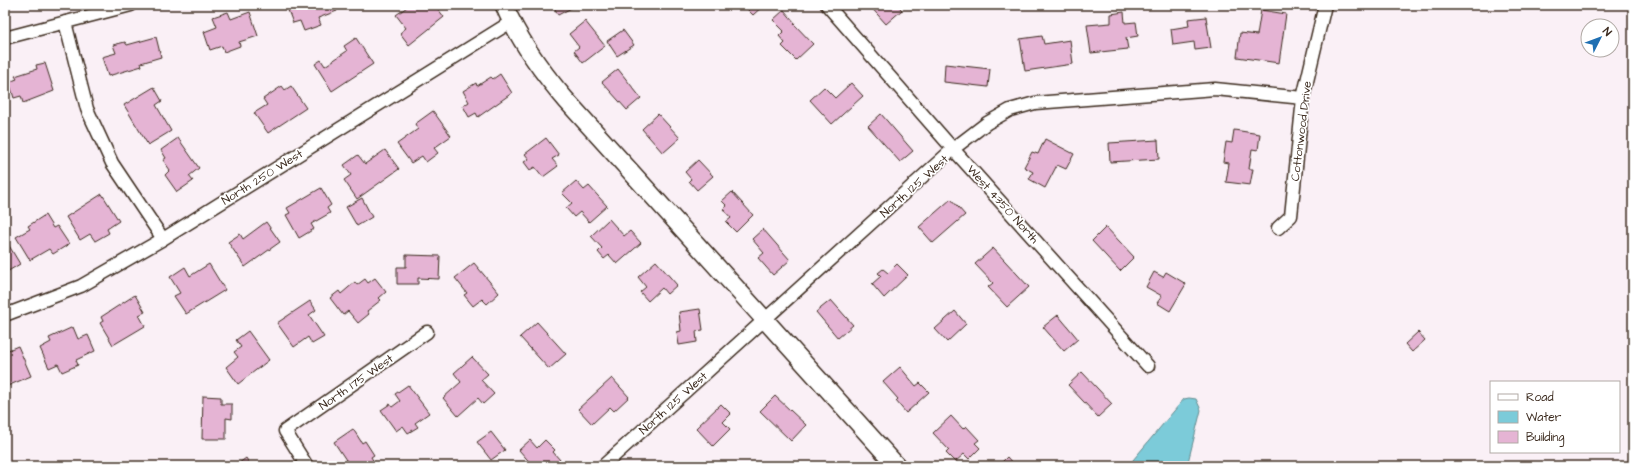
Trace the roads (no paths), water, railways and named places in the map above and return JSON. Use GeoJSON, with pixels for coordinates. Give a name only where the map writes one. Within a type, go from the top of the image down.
{"type":"FeatureCollection","features":[{"type":"Feature","properties":{"kind":"street"},"geometry":{"type":"LineString","coordinates":[[5,38],[131,5]]}},
{"type":"Feature","properties":{"kind":"street"},"geometry":{"type":"LineString","coordinates":[[504,5],[511,22],[538,67],[566,100],[897,466]]}},
{"type":"Feature","properties":{"kind":"street","name":"West 4350 North"},"geometry":{"type":"LineString","coordinates":[[827,5],[1148,366]]}},
{"type":"Feature","properties":{"kind":"street","name":"Cottonwood Drive"},"geometry":{"type":"LineString","coordinates":[[1278,228],[1291,216],[1303,98],[1325,5]]}},
{"type":"Feature","properties":{"kind":"street"},"geometry":{"type":"LineString","coordinates":[[65,22],[87,109],[112,163],[163,239]]}},
{"type":"Feature","properties":{"kind":"street","name":"North 250 West"},"geometry":{"type":"LineString","coordinates":[[5,314],[82,286],[163,239],[511,22]]}},
{"type":"Feature","properties":{"kind":"street","name":"North 125 West"},"geometry":{"type":"LineString","coordinates":[[603,466],[954,149],[987,122],[1010,110],[1035,103],[1215,89],[1303,98]]}},
{"type":"Feature","properties":{"kind":"street","name":"North 175 West"},"geometry":{"type":"LineString","coordinates":[[307,466],[285,431],[427,332]]}},
{"type":"Feature","properties":{"kind":"water"},"geometry":{"type":"Polygon","coordinates":[[[1184,399],[1196,399],[1201,410],[1187,466],[1128,466],[1184,399]]]}}]}
